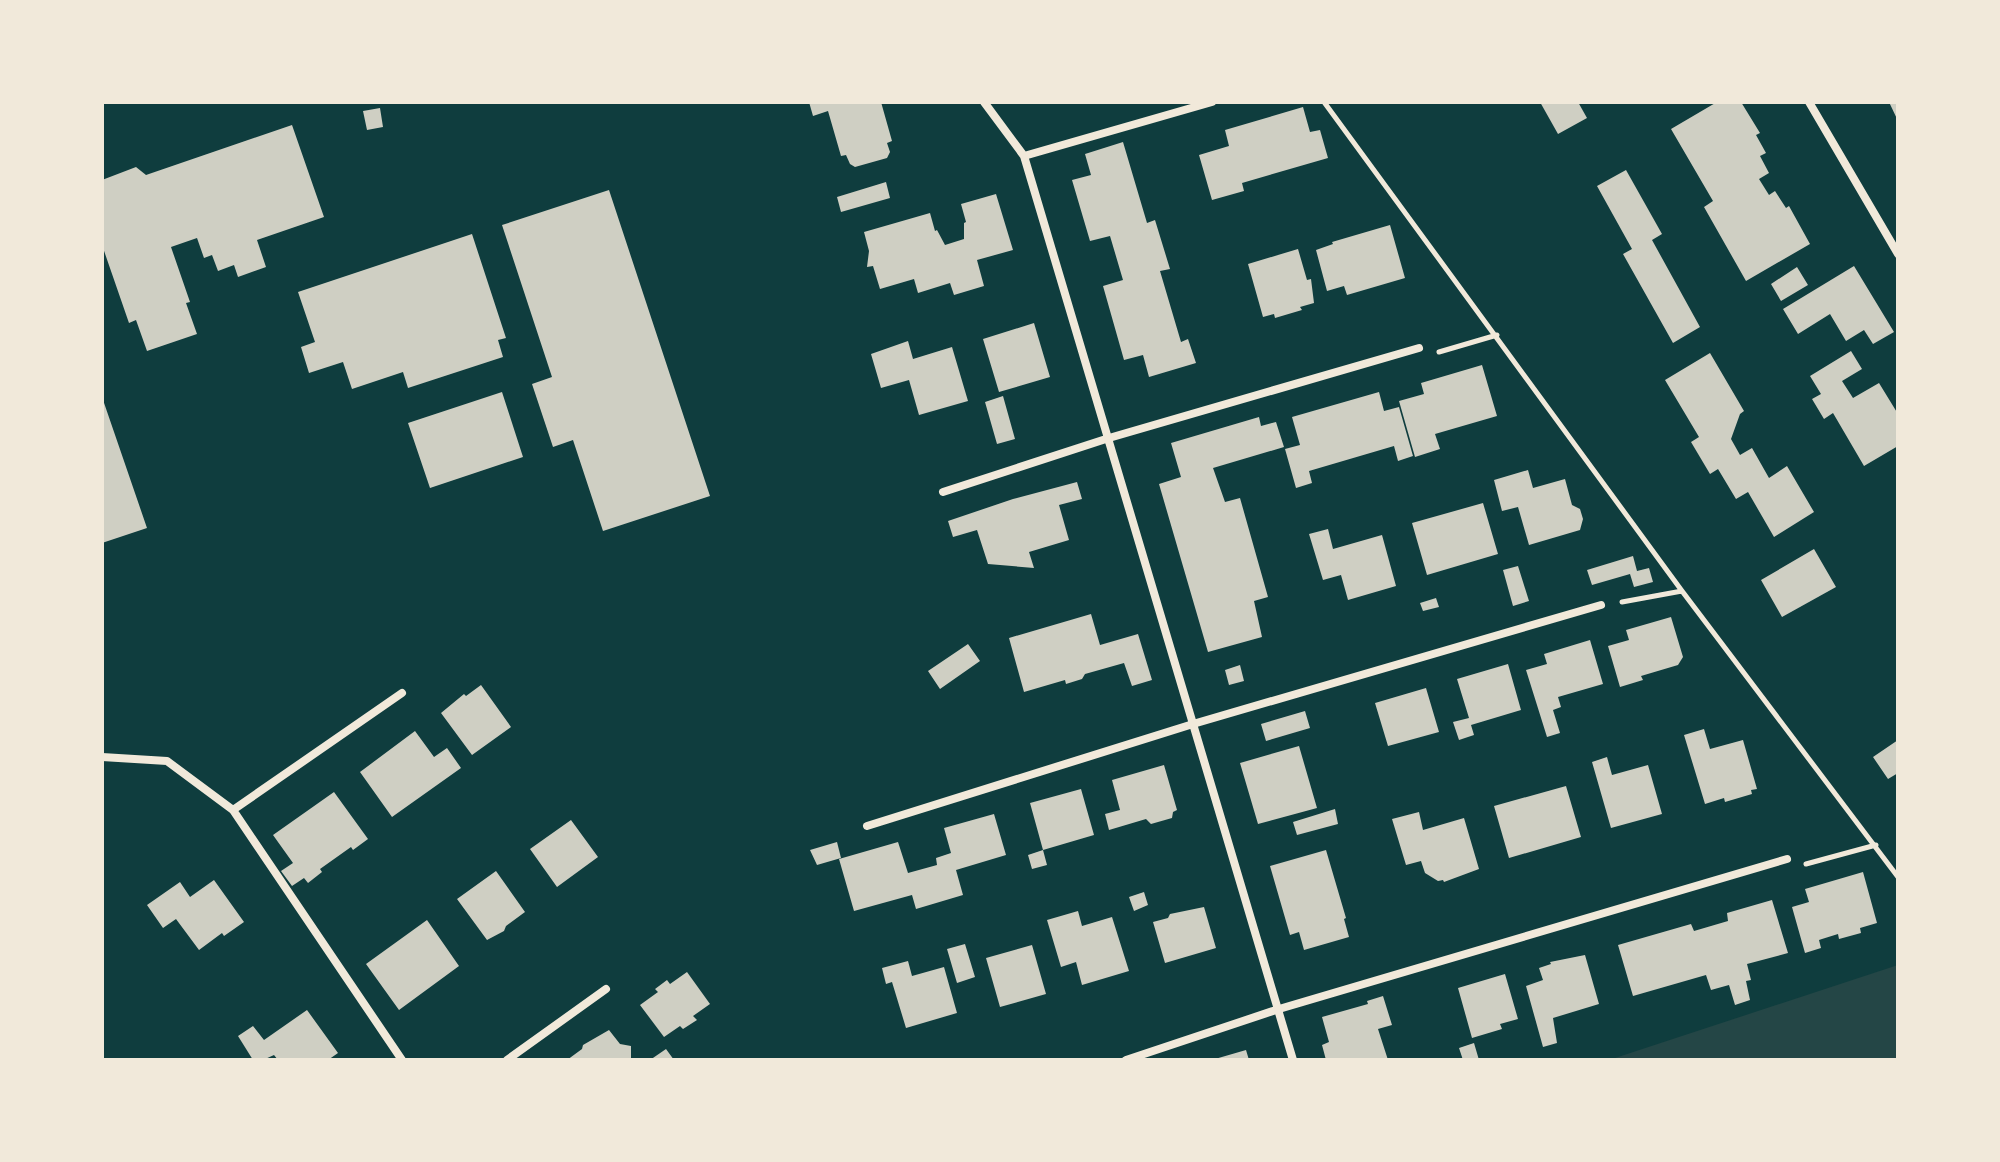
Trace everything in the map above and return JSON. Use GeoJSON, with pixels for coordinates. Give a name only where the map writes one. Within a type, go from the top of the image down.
{"type":"FeatureCollection","features":[{"type":"Feature","properties":{"kind":"street"},"geometry":{"type":"LineString","coordinates":[[984,102],[1024,156],[1293,1060]]}},
{"type":"Feature","properties":{"kind":"street"},"geometry":{"type":"LineString","coordinates":[[1024,156],[1212,102]]}},
{"type":"Feature","properties":{"kind":"street"},"geometry":{"type":"LineString","coordinates":[[1809,102],[1898,254]]}},
{"type":"Feature","properties":{"kind":"street"},"geometry":{"type":"LineString","coordinates":[[943,492],[1109,438],[1419,348]]}},
{"type":"Feature","properties":{"kind":"street"},"geometry":{"type":"LineString","coordinates":[[867,826],[1193,724],[1601,605]]}},
{"type":"Feature","properties":{"kind":"street"},"geometry":{"type":"LineString","coordinates":[[233,810],[402,693]]}},
{"type":"Feature","properties":{"kind":"street"},"geometry":{"type":"LineString","coordinates":[[102,757],[167,761],[233,810],[402,1060]]}},
{"type":"Feature","properties":{"kind":"street"},"geometry":{"type":"LineString","coordinates":[[1126,1060],[1279,1009],[1787,859]]}},
{"type":"Feature","properties":{"kind":"street"},"geometry":{"type":"LineString","coordinates":[[507,1060],[606,989]]}},
{"type":"Feature","properties":{"kind":"path"},"geometry":{"type":"LineString","coordinates":[[1324,102],[1682,591],[1898,877]]}},
{"type":"Feature","properties":{"kind":"path"},"geometry":{"type":"LineString","coordinates":[[1419,348],[1437,353],[1497,335]]}},
{"type":"Feature","properties":{"kind":"path"},"geometry":{"type":"LineString","coordinates":[[1601,605],[1682,591]]}},
{"type":"Feature","properties":{"kind":"path"},"geometry":{"type":"LineString","coordinates":[[1787,859],[1799,866],[1876,845]]}},
{"type":"Feature","properties":{"kind":"shaded area"},"geometry":{"type":"Polygon","coordinates":[[[1898,965],[1898,1060],[1609,1060],[1898,965]]]}},
{"type":"Feature","properties":{"kind":"building"},"geometry":{"type":"Polygon","coordinates":[[[809,102],[881,102],[892,141],[887,143],[890,152],[887,158],[855,167],[850,164],[846,155],[841,156],[828,111],[813,116],[809,102]]]}},
{"type":"Feature","properties":{"kind":"building"},"geometry":{"type":"Polygon","coordinates":[[[1540,102],[1578,102],[1587,118],[1558,134],[1540,102]]]}},
{"type":"Feature","properties":{"kind":"building"},"geometry":{"type":"Polygon","coordinates":[[[1717,102],[1741,102],[1760,133],[1756,135],[1766,153],[1760,156],[1769,173],[1759,179],[1769,195],[1775,191],[1786,208],[1789,206],[1810,244],[1746,281],[1704,207],[1713,201],[1671,129],[1717,102]]]}},
{"type":"Feature","properties":{"kind":"building"},"geometry":{"type":"Polygon","coordinates":[[[1889,102],[1898,102],[1898,121],[1889,102]]]}},
{"type":"Feature","properties":{"kind":"building"},"geometry":{"type":"Polygon","coordinates":[[[1303,107],[1310,132],[1320,130],[1328,158],[1242,183],[1244,191],[1212,200],[1199,155],[1229,146],[1225,130],[1303,107]]]}},
{"type":"Feature","properties":{"kind":"building"},"geometry":{"type":"Polygon","coordinates":[[[380,108],[383,127],[367,130],[363,111],[380,108]]]}},
{"type":"Feature","properties":{"kind":"building"},"geometry":{"type":"Polygon","coordinates":[[[292,125],[324,217],[257,240],[266,267],[238,277],[234,265],[218,271],[212,255],[204,258],[197,238],[171,247],[190,302],[186,303],[197,334],[147,351],[136,320],[129,323],[102,245],[102,180],[136,167],[146,175],[292,125]]]}},
{"type":"Feature","properties":{"kind":"building"},"geometry":{"type":"Polygon","coordinates":[[[1123,142],[1147,223],[1155,220],[1170,269],[1160,271],[1181,342],[1188,339],[1196,363],[1149,377],[1143,355],[1124,360],[1103,286],[1123,280],[1110,236],[1090,241],[1072,180],[1091,175],[1085,154],[1123,142]]]}},
{"type":"Feature","properties":{"kind":"building"},"geometry":{"type":"Polygon","coordinates":[[[1626,170],[1662,234],[1652,240],[1700,327],[1673,343],[1623,254],[1632,249],[1597,186],[1626,170]]]}},
{"type":"Feature","properties":{"kind":"building"},"geometry":{"type":"Polygon","coordinates":[[[886,182],[890,198],[841,212],[837,197],[886,182]]]}},
{"type":"Feature","properties":{"kind":"building"},"geometry":{"type":"Polygon","coordinates":[[[609,190],[710,496],[603,531],[573,440],[553,447],[532,384],[552,377],[502,225],[609,190]]]}},
{"type":"Feature","properties":{"kind":"building"},"geometry":{"type":"Polygon","coordinates":[[[996,194],[1013,250],[977,260],[984,286],[954,295],[950,283],[918,293],[914,279],[880,289],[873,266],[867,267],[869,251],[864,232],[930,213],[935,231],[945,245],[964,239],[966,222],[961,204],[996,194]]]}},
{"type":"Feature","properties":{"kind":"building"},"geometry":{"type":"Polygon","coordinates":[[[1390,225],[1405,278],[1347,295],[1344,286],[1327,291],[1316,250],[1332,242],[1390,225]]]}},
{"type":"Feature","properties":{"kind":"building"},"geometry":{"type":"Polygon","coordinates":[[[472,234],[506,338],[498,340],[503,357],[408,388],[403,372],[352,389],[343,362],[309,373],[301,347],[315,342],[298,292],[472,234]]]}},
{"type":"Feature","properties":{"kind":"building"},"geometry":{"type":"Polygon","coordinates":[[[1298,249],[1307,280],[1311,279],[1314,303],[1275,318],[1274,314],[1263,317],[1248,264],[1298,249]]]}},
{"type":"Feature","properties":{"kind":"building"},"geometry":{"type":"Polygon","coordinates":[[[1854,266],[1894,332],[1873,344],[1864,330],[1846,341],[1830,314],[1798,334],[1783,309],[1854,266]]]}},
{"type":"Feature","properties":{"kind":"building"},"geometry":{"type":"Polygon","coordinates":[[[1797,267],[1808,285],[1781,301],[1771,284],[1797,267]]]}},
{"type":"Feature","properties":{"kind":"building"},"geometry":{"type":"Polygon","coordinates":[[[1034,323],[1050,377],[999,392],[983,339],[1034,323]]]}},
{"type":"Feature","properties":{"kind":"building"},"geometry":{"type":"Polygon","coordinates":[[[908,341],[913,359],[952,347],[968,401],[919,415],[909,380],[881,388],[871,354],[908,341]]]}},
{"type":"Feature","properties":{"kind":"building"},"geometry":{"type":"Polygon","coordinates":[[[1851,351],[1862,369],[1842,381],[1853,398],[1879,383],[1898,414],[1898,446],[1864,466],[1833,413],[1824,419],[1812,399],[1821,394],[1810,376],[1851,351]]]}},
{"type":"Feature","properties":{"kind":"building"},"geometry":{"type":"Polygon","coordinates":[[[1710,353],[1744,411],[1731,439],[1740,455],[1752,448],[1769,478],[1787,466],[1814,512],[1774,537],[1748,492],[1736,499],[1718,469],[1710,474],[1691,442],[1699,437],[1665,380],[1710,353]]]}},
{"type":"Feature","properties":{"kind":"building"},"geometry":{"type":"Polygon","coordinates":[[[1482,365],[1497,416],[1435,434],[1440,449],[1415,457],[1399,401],[1424,394],[1421,383],[1482,365]]]}},
{"type":"Feature","properties":{"kind":"building"},"geometry":{"type":"Polygon","coordinates":[[[502,392],[523,457],[430,488],[408,423],[502,392]]]}},
{"type":"Feature","properties":{"kind":"building"},"geometry":{"type":"Polygon","coordinates":[[[1379,392],[1384,411],[1399,407],[1413,456],[1398,461],[1394,446],[1309,471],[1312,483],[1296,488],[1285,449],[1300,445],[1292,417],[1379,392]]]}},
{"type":"Feature","properties":{"kind":"building"},"geometry":{"type":"Polygon","coordinates":[[[1003,396],[1015,439],[997,444],[985,402],[1003,396]]]}},
{"type":"Feature","properties":{"kind":"building"},"geometry":{"type":"Polygon","coordinates":[[[102,397],[147,528],[102,543],[102,397]]]}},
{"type":"Feature","properties":{"kind":"building"},"geometry":{"type":"Polygon","coordinates":[[[1259,417],[1261,426],[1276,422],[1284,447],[1213,468],[1225,502],[1240,498],[1268,597],[1254,601],[1262,637],[1208,652],[1159,484],[1181,477],[1171,443],[1259,417]]]}},
{"type":"Feature","properties":{"kind":"building"},"geometry":{"type":"Polygon","coordinates":[[[1528,470],[1533,488],[1565,479],[1572,505],[1580,509],[1583,519],[1580,530],[1529,545],[1518,507],[1502,511],[1494,480],[1528,470]]]}},
{"type":"Feature","properties":{"kind":"building"},"geometry":{"type":"Polygon","coordinates":[[[1077,482],[1082,499],[1059,505],[1069,540],[1029,552],[1034,568],[988,564],[977,530],[953,537],[948,521],[1077,482]]]}},
{"type":"Feature","properties":{"kind":"building"},"geometry":{"type":"Polygon","coordinates":[[[1483,503],[1498,554],[1427,575],[1412,523],[1483,503]]]}},
{"type":"Feature","properties":{"kind":"building"},"geometry":{"type":"Polygon","coordinates":[[[1328,529],[1333,549],[1382,535],[1396,586],[1348,600],[1341,575],[1323,580],[1309,534],[1328,529]]]}},
{"type":"Feature","properties":{"kind":"building"},"geometry":{"type":"Polygon","coordinates":[[[1814,549],[1836,587],[1782,617],[1761,580],[1814,549]]]}},
{"type":"Feature","properties":{"kind":"building"},"geometry":{"type":"Polygon","coordinates":[[[1633,556],[1637,571],[1649,568],[1653,582],[1634,587],[1630,574],[1592,585],[1587,570],[1633,556]]]}},
{"type":"Feature","properties":{"kind":"building"},"geometry":{"type":"Polygon","coordinates":[[[1518,566],[1529,601],[1513,606],[1503,570],[1518,566]]]}},
{"type":"Feature","properties":{"kind":"building"},"geometry":{"type":"Polygon","coordinates":[[[1436,598],[1439,607],[1423,611],[1420,603],[1436,598]]]}},
{"type":"Feature","properties":{"kind":"building"},"geometry":{"type":"Polygon","coordinates":[[[1091,614],[1100,645],[1138,634],[1152,680],[1132,686],[1124,663],[1085,674],[1082,679],[1066,684],[1065,680],[1024,692],[1009,638],[1091,614]]]}},
{"type":"Feature","properties":{"kind":"building"},"geometry":{"type":"Polygon","coordinates":[[[1671,617],[1683,657],[1678,665],[1641,676],[1643,680],[1620,687],[1608,646],[1629,640],[1626,630],[1671,617]]]}},
{"type":"Feature","properties":{"kind":"building"},"geometry":{"type":"Polygon","coordinates":[[[1590,640],[1603,684],[1558,697],[1561,707],[1553,710],[1560,733],[1547,737],[1526,670],[1547,664],[1544,654],[1590,640]]]}},
{"type":"Feature","properties":{"kind":"building"},"geometry":{"type":"Polygon","coordinates":[[[968,644],[980,661],[940,689],[928,671],[968,644]]]}},
{"type":"Feature","properties":{"kind":"building"},"geometry":{"type":"Polygon","coordinates":[[[1508,664],[1521,710],[1471,725],[1474,735],[1459,740],[1453,722],[1469,718],[1457,679],[1508,664]]]}},
{"type":"Feature","properties":{"kind":"building"},"geometry":{"type":"Polygon","coordinates":[[[1240,665],[1244,681],[1229,685],[1225,670],[1240,665]]]}},
{"type":"Feature","properties":{"kind":"building"},"geometry":{"type":"Polygon","coordinates":[[[481,685],[511,727],[472,755],[441,713],[481,685]]]}},
{"type":"Feature","properties":{"kind":"building"},"geometry":{"type":"Polygon","coordinates":[[[1426,688],[1439,732],[1388,746],[1375,703],[1426,688]]]}},
{"type":"Feature","properties":{"kind":"building"},"geometry":{"type":"Polygon","coordinates":[[[1305,711],[1310,728],[1266,741],[1261,724],[1305,711]]]}},
{"type":"Feature","properties":{"kind":"building"},"geometry":{"type":"Polygon","coordinates":[[[1704,729],[1710,749],[1743,740],[1757,789],[1751,790],[1752,794],[1705,804],[1684,735],[1704,729]]]}},
{"type":"Feature","properties":{"kind":"building"},"geometry":{"type":"Polygon","coordinates":[[[415,731],[434,757],[447,748],[461,768],[392,817],[360,772],[415,731]]]}},
{"type":"Feature","properties":{"kind":"building"},"geometry":{"type":"Polygon","coordinates":[[[1898,740],[1898,773],[1888,779],[1873,757],[1898,740]]]}},
{"type":"Feature","properties":{"kind":"building"},"geometry":{"type":"Polygon","coordinates":[[[1299,746],[1317,808],[1258,824],[1240,763],[1299,746]]]}},
{"type":"Feature","properties":{"kind":"building"},"geometry":{"type":"Polygon","coordinates":[[[1607,757],[1612,775],[1648,765],[1662,814],[1611,828],[1592,762],[1607,757]]]}},
{"type":"Feature","properties":{"kind":"building"},"geometry":{"type":"Polygon","coordinates":[[[1164,765],[1177,810],[1172,818],[1151,824],[1146,819],[1109,830],[1105,814],[1120,810],[1112,780],[1164,765]]]}},
{"type":"Feature","properties":{"kind":"building"},"geometry":{"type":"Polygon","coordinates":[[[1566,786],[1581,837],[1509,858],[1494,806],[1566,786]]]}},
{"type":"Feature","properties":{"kind":"building"},"geometry":{"type":"Polygon","coordinates":[[[1081,789],[1094,835],[1043,850],[1030,803],[1081,789]]]}},
{"type":"Feature","properties":{"kind":"building"},"geometry":{"type":"Polygon","coordinates":[[[334,792],[368,839],[320,869],[322,872],[308,883],[304,878],[292,886],[281,871],[293,863],[273,835],[334,792]]]}},
{"type":"Feature","properties":{"kind":"building"},"geometry":{"type":"Polygon","coordinates":[[[1335,809],[1338,824],[1297,835],[1293,822],[1335,809]]]}},
{"type":"Feature","properties":{"kind":"building"},"geometry":{"type":"Polygon","coordinates":[[[1419,812],[1423,830],[1464,818],[1479,869],[1444,882],[1425,873],[1421,861],[1406,865],[1392,819],[1419,812]]]}},
{"type":"Feature","properties":{"kind":"building"},"geometry":{"type":"Polygon","coordinates":[[[994,814],[1006,855],[956,870],[963,895],[916,909],[912,895],[854,911],[839,859],[898,842],[908,873],[937,865],[936,858],[951,853],[944,828],[994,814]]]}},
{"type":"Feature","properties":{"kind":"building"},"geometry":{"type":"Polygon","coordinates":[[[571,820],[598,857],[557,887],[530,849],[571,820]]]}},
{"type":"Feature","properties":{"kind":"building"},"geometry":{"type":"Polygon","coordinates":[[[837,842],[841,858],[817,865],[810,850],[837,842]]]}},
{"type":"Feature","properties":{"kind":"building"},"geometry":{"type":"Polygon","coordinates":[[[1043,850],[1047,865],[1032,869],[1028,855],[1043,850]]]}},
{"type":"Feature","properties":{"kind":"building"},"geometry":{"type":"Polygon","coordinates":[[[1326,850],[1349,937],[1304,950],[1299,932],[1290,935],[1270,866],[1326,850]]]}},
{"type":"Feature","properties":{"kind":"building"},"geometry":{"type":"Polygon","coordinates":[[[496,871],[525,912],[504,931],[487,940],[457,899],[496,871]]]}},
{"type":"Feature","properties":{"kind":"building"},"geometry":{"type":"Polygon","coordinates":[[[1863,872],[1877,923],[1860,928],[1861,933],[1839,939],[1838,934],[1819,940],[1821,948],[1805,953],[1792,907],[1809,902],[1805,889],[1863,872]]]}},
{"type":"Feature","properties":{"kind":"building"},"geometry":{"type":"Polygon","coordinates":[[[214,880],[244,922],[199,950],[176,919],[163,928],[147,905],[180,882],[190,897],[214,880]]]}},
{"type":"Feature","properties":{"kind":"building"},"geometry":{"type":"Polygon","coordinates":[[[1144,892],[1148,905],[1134,911],[1129,897],[1144,892]]]}},
{"type":"Feature","properties":{"kind":"building"},"geometry":{"type":"Polygon","coordinates":[[[1772,900],[1788,953],[1747,964],[1751,980],[1746,981],[1750,1000],[1735,1005],[1729,985],[1711,990],[1706,975],[1633,996],[1618,945],[1691,924],[1694,931],[1728,921],[1727,913],[1772,900]]]}},
{"type":"Feature","properties":{"kind":"building"},"geometry":{"type":"Polygon","coordinates":[[[1204,907],[1216,948],[1165,963],[1153,922],[1168,918],[1170,914],[1204,907]]]}},
{"type":"Feature","properties":{"kind":"building"},"geometry":{"type":"Polygon","coordinates":[[[1078,911],[1082,926],[1112,917],[1129,971],[1082,985],[1076,962],[1061,967],[1047,920],[1078,911]]]}},
{"type":"Feature","properties":{"kind":"building"},"geometry":{"type":"Polygon","coordinates":[[[427,920],[459,966],[399,1010],[366,964],[427,920]]]}},
{"type":"Feature","properties":{"kind":"building"},"geometry":{"type":"Polygon","coordinates":[[[965,944],[975,977],[957,983],[947,949],[965,944]]]}},
{"type":"Feature","properties":{"kind":"building"},"geometry":{"type":"Polygon","coordinates":[[[1032,945],[1046,994],[1000,1007],[986,958],[1032,945]]]}},
{"type":"Feature","properties":{"kind":"building"},"geometry":{"type":"Polygon","coordinates":[[[1585,955],[1599,1004],[1553,1018],[1557,1043],[1543,1047],[1526,986],[1543,980],[1539,968],[1550,962],[1585,955]]]}},
{"type":"Feature","properties":{"kind":"building"},"geometry":{"type":"Polygon","coordinates":[[[908,961],[912,976],[944,967],[957,1013],[906,1028],[892,982],[886,984],[882,968],[908,961]]]}},
{"type":"Feature","properties":{"kind":"building"},"geometry":{"type":"Polygon","coordinates":[[[687,972],[710,1004],[693,1016],[697,1020],[683,1029],[680,1026],[664,1037],[640,1005],[658,992],[655,989],[667,980],[670,984],[687,972]]]}},
{"type":"Feature","properties":{"kind":"building"},"geometry":{"type":"Polygon","coordinates":[[[1505,974],[1518,1019],[1500,1024],[1502,1029],[1472,1038],[1458,988],[1505,974]]]}},
{"type":"Feature","properties":{"kind":"building"},"geometry":{"type":"Polygon","coordinates":[[[1383,996],[1392,1025],[1378,1029],[1388,1060],[1326,1060],[1322,1045],[1329,1042],[1322,1017],[1368,1004],[1367,1001],[1383,996]]]}},
{"type":"Feature","properties":{"kind":"building"},"geometry":{"type":"Polygon","coordinates":[[[307,1010],[338,1053],[328,1060],[278,1060],[274,1055],[253,1060],[238,1036],[253,1026],[264,1040],[307,1010]]]}},
{"type":"Feature","properties":{"kind":"building"},"geometry":{"type":"Polygon","coordinates":[[[609,1030],[620,1044],[631,1046],[631,1060],[567,1060],[583,1045],[609,1030]]]}},
{"type":"Feature","properties":{"kind":"building"},"geometry":{"type":"Polygon","coordinates":[[[1474,1043],[1479,1060],[1463,1060],[1459,1048],[1474,1043]]]}},
{"type":"Feature","properties":{"kind":"building"},"geometry":{"type":"Polygon","coordinates":[[[666,1049],[674,1060],[650,1060],[666,1049]]]}},
{"type":"Feature","properties":{"kind":"building"},"geometry":{"type":"Polygon","coordinates":[[[1246,1050],[1249,1060],[1215,1060],[1215,1059],[1246,1050]]]}}]}
